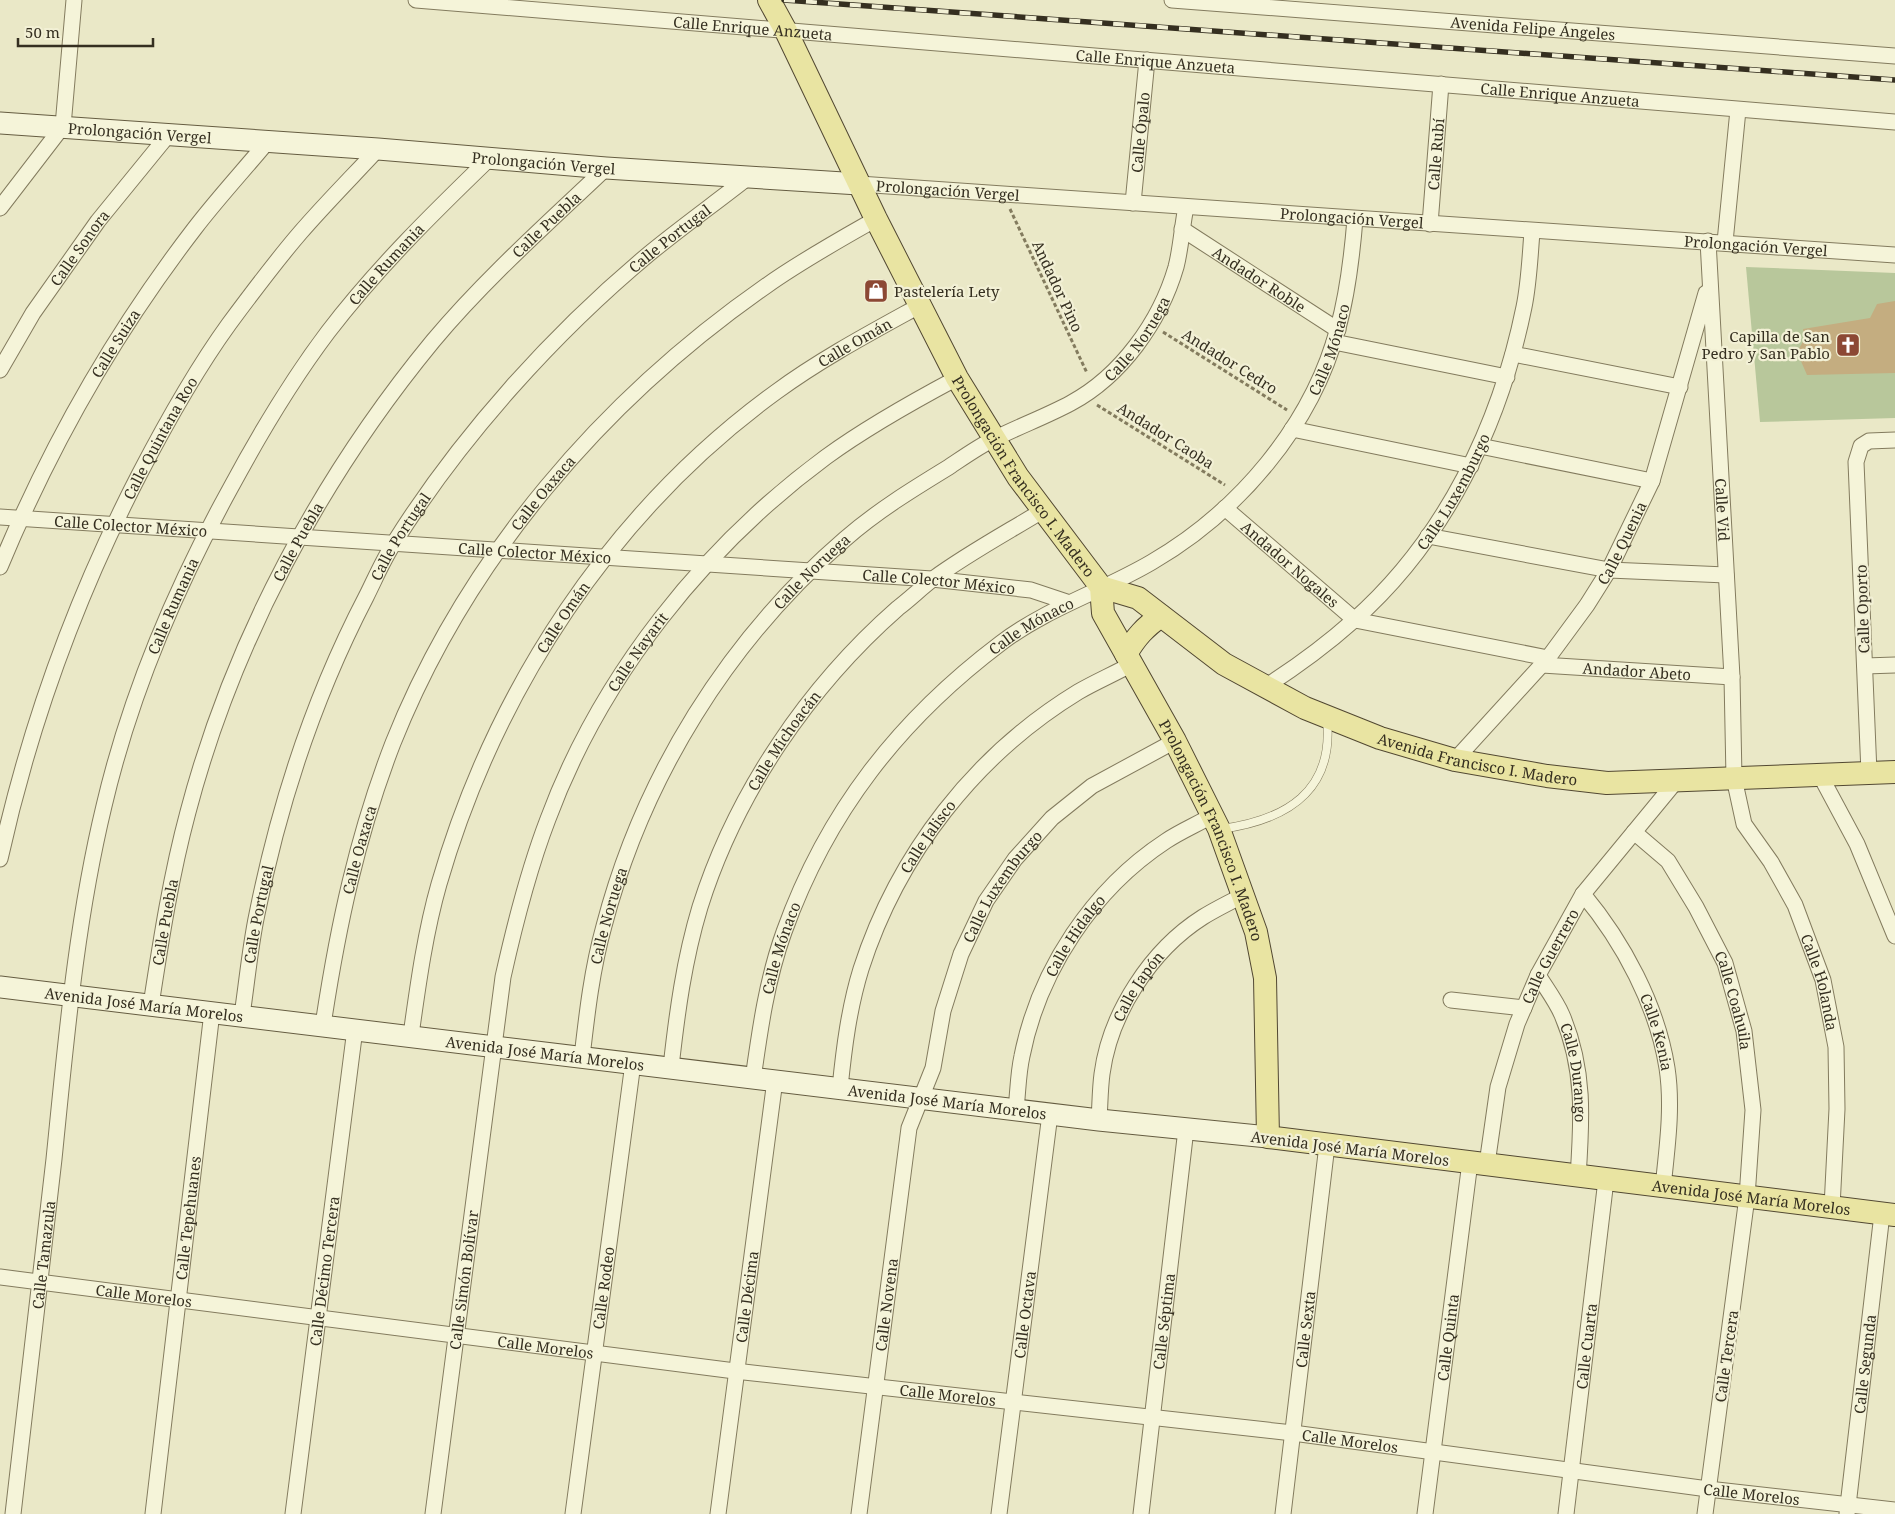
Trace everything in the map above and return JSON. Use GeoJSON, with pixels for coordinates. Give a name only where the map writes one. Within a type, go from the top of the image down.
{"type":"FeatureCollection","features":[{"type":"Feature","properties":{"kind":"main road","name":"Prolongación Francisco I. Madero"},"geometry":{"type":"LineString","coordinates":[[769,0],[786,31],[919,306],[957,378],[993,439],[1042,511],[1101,588],[1103,613],[1174,741],[1216,822],[1256,932],[1265,978],[1268,1137]]}},
{"type":"Feature","properties":{"kind":"main road","name":"Avenida Francisco I. Madero"},"geometry":{"type":"LineString","coordinates":[[1101,588],[1138,598],[1224,664],[1326,717],[1380,738],[1455,760],[1547,776],[1607,783],[1895,772]]}},
{"type":"Feature","properties":{"kind":"main road"},"geometry":{"type":"LineString","coordinates":[[1129,659],[1136,638],[1147,626],[1161,616]]}},
{"type":"Feature","properties":{"kind":"main road","name":"Avenida José María Morelos"},"geometry":{"type":"LineString","coordinates":[[1268,1137],[1578,1177],[1889,1214]]}},
{"type":"Feature","properties":{"kind":"street"},"geometry":{"type":"LineString","coordinates":[[0,208],[62,126],[74,0]]}},
{"type":"Feature","properties":{"kind":"street","name":"Calle Enrique Anzueta"},"geometry":{"type":"LineString","coordinates":[[416,0],[1895,122]]}},
{"type":"Feature","properties":{"kind":"street","name":"Avenida Felipe Ángeles"},"geometry":{"type":"LineString","coordinates":[[1179,0],[1895,56]]}},
{"type":"Feature","properties":{"kind":"street","name":"Calle Ópalo"},"geometry":{"type":"LineString","coordinates":[[1133,203],[1147,60]]}},
{"type":"Feature","properties":{"kind":"street","name":"Calle Rubí"},"geometry":{"type":"LineString","coordinates":[[1430,224],[1441,84]]}},
{"type":"Feature","properties":{"kind":"street"},"geometry":{"type":"LineString","coordinates":[[1725,242],[1738,110]]}},
{"type":"Feature","properties":{"kind":"street","name":"Prolongación Vergel"},"geometry":{"type":"LineString","coordinates":[[0,122],[378,149],[606,168],[752,175],[1532,232],[1725,242],[1895,255]]}},
{"type":"Feature","properties":{"kind":"street","name":"Calle Sonora"},"geometry":{"type":"LineString","coordinates":[[0,370],[33,313],[98,221],[169,134]]}},
{"type":"Feature","properties":{"kind":"street","name":"Calle Suiza"},"geometry":{"type":"LineString","coordinates":[[0,567],[20,518],[71,417],[129,320],[195,228],[268,141]]}},
{"type":"Feature","properties":{"kind":"street","name":"Calle Quintana Roo"},"geometry":{"type":"LineString","coordinates":[[0,859],[14,796],[40,704],[74,613],[112,526],[166,423],[228,325],[299,234],[378,149]]}},
{"type":"Feature","properties":{"kind":"street","name":"Calle Rumania"},"geometry":{"type":"LineString","coordinates":[[71,995],[84,899],[104,804],[131,710],[166,619],[207,531],[263,428],[328,332],[404,242],[490,158]]}},
{"type":"Feature","properties":{"kind":"street","name":"Calle Puebla"},"geometry":{"type":"LineString","coordinates":[[151,1004],[166,907],[188,811],[218,717],[255,626],[300,538],[361,437],[434,340],[517,253],[606,168]]}},
{"type":"Feature","properties":{"kind":"street","name":"Calle Portugal"},"geometry":{"type":"LineString","coordinates":[[242,1015],[256,916],[282,810],[309,724],[348,632],[393,544],[431,489],[471,437],[515,385],[560,337],[650,253],[752,175]]}},
{"type":"Feature","properties":{"kind":"street","name":"Calle Noruega"},"geometry":{"type":"LineString","coordinates":[[582,1057],[589,996],[603,927],[626,856],[649,800],[672,753],[711,689],[754,632],[811,570],[845,539],[890,504],[993,439],[1072,402],[1118,367],[1136,346],[1158,312],[1176,266],[1186,207]]}},
{"type":"Feature","properties":{"kind":"street","name":"Calle Oaxaca"},"geometry":{"type":"LineString","coordinates":[[323,1025],[336,938],[350,879],[367,816],[393,743],[419,684],[449,627],[498,550],[549,484],[600,427],[652,377],[704,333],[766,286],[876,219]]}},
{"type":"Feature","properties":{"kind":"street","name":"Calle Mónaco"},"geometry":{"type":"LineString","coordinates":[[753,1079],[764,1005],[783,933],[812,864],[849,800],[893,740],[945,687],[1004,641],[1067,602],[1101,588],[1151,563],[1179,546],[1225,508],[1262,471],[1295,423],[1316,387],[1336,336],[1350,275],[1356,219]]}},
{"type":"Feature","properties":{"kind":"street","name":"Andador Roble"},"geometry":{"type":"LineString","coordinates":[[1182,229],[1336,336]]}},
{"type":"Feature","properties":{"kind":"street","name":"Calle Luxemburgo"},"geometry":{"type":"LineString","coordinates":[[1266,687],[1312,656],[1355,620],[1388,585],[1428,536],[1471,466],[1507,377],[1513,354],[1525,305],[1532,232]]}},
{"type":"Feature","properties":{"kind":"street","name":"Calle Vid"},"geometry":{"type":"LineString","coordinates":[[1708,241],[1732,677],[1734,778]]}},
{"type":"Feature","properties":{"kind":"street","name":"Calle Quenia"},"geometry":{"type":"LineString","coordinates":[[1455,760],[1545,662],[1587,605],[1609,570],[1652,481],[1710,282]]}},
{"type":"Feature","properties":{"kind":"street","name":"Calle Omán"},"geometry":{"type":"LineString","coordinates":[[411,1035],[422,960],[438,886],[463,809],[481,763],[513,697],[558,621],[605,557],[658,496],[728,430],[775,392],[833,353],[919,306]]}},
{"type":"Feature","properties":{"kind":"street"},"geometry":{"type":"LineString","coordinates":[[1336,336],[1507,377]]}},
{"type":"Feature","properties":{"kind":"street"},"geometry":{"type":"LineString","coordinates":[[1513,354],[1680,387]]}},
{"type":"Feature","properties":{"kind":"street","name":"Calle Nayarit"},"geometry":{"type":"LineString","coordinates":[[494,1046],[503,977],[521,900],[555,802],[577,754],[613,689],[662,618],[707,564],[766,505],[826,457],[888,415],[957,378]]}},
{"type":"Feature","properties":{"kind":"street"},"geometry":{"type":"LineString","coordinates":[[1295,423],[1471,466]]}},
{"type":"Feature","properties":{"kind":"street","name":"Calle Oporto"},"geometry":{"type":"LineString","coordinates":[[1869,773],[1856,462],[1861,446],[1868,441],[1895,440]]}},
{"type":"Feature","properties":{"kind":"street"},"geometry":{"type":"LineString","coordinates":[[1480,446],[1652,481]]}},
{"type":"Feature","properties":{"kind":"street","name":"Andador Nogales"},"geometry":{"type":"LineString","coordinates":[[1225,508],[1355,620]]}},
{"type":"Feature","properties":{"kind":"street","name":"Calle Michoacán"},"geometry":{"type":"LineString","coordinates":[[670,1067],[681,986],[701,907],[730,831],[769,759],[816,693],[871,632],[932,579],[1042,511]]}},
{"type":"Feature","properties":{"kind":"street","name":"Calle Colector México"},"geometry":{"type":"LineString","coordinates":[[0,517],[112,526],[932,579],[1031,590],[1067,602]]}},
{"type":"Feature","properties":{"kind":"street"},"geometry":{"type":"LineString","coordinates":[[1428,536],[1609,570],[1726,575]]}},
{"type":"Feature","properties":{"kind":"street","name":"Andador Abeto"},"geometry":{"type":"LineString","coordinates":[[1355,620],[1545,662],[1732,677]]}},
{"type":"Feature","properties":{"kind":"street","name":"Calle Jalisco"},"geometry":{"type":"LineString","coordinates":[[840,1088],[847,1028],[861,970],[882,913],[910,860],[944,810],[984,765],[1029,726],[1129,659]]}},
{"type":"Feature","properties":{"kind":"street"},"geometry":{"type":"LineString","coordinates":[[1865,666],[1895,665]]}},
{"type":"Feature","properties":{"kind":"street","name":"Calle Luxemburgo"},"geometry":{"type":"LineString","coordinates":[[920,1098],[933,1068],[943,1011],[961,954],[986,901],[1015,859],[1052,818],[1092,786],[1174,741]]}},
{"type":"Feature","properties":{"kind":"street"},"geometry":{"type":"LineString","coordinates":[[1820,774],[1857,844],[1895,936]]}},
{"type":"Feature","properties":{"kind":"street","name":"Calle Holanda"},"geometry":{"type":"LineString","coordinates":[[1734,778],[1744,824],[1771,862],[1795,905],[1823,980],[1836,1047],[1837,1109],[1832,1207]]}},
{"type":"Feature","properties":{"kind":"street","name":"Calle Guerrero"},"geometry":{"type":"LineString","coordinates":[[1479,1163],[1498,1087],[1524,1008],[1538,975],[1583,894],[1677,780]]}},
{"type":"Feature","properties":{"kind":"street","name":"Calle Hidalgo"},"geometry":{"type":"LineString","coordinates":[[1016,1109],[1022,1056],[1036,1005],[1064,949],[1088,912],[1124,874],[1166,841],[1216,822]]}},
{"type":"Feature","properties":{"kind":"street","name":"Calle Coahuila"},"geometry":{"type":"LineString","coordinates":[[1634,832],[1668,861],[1696,907],[1725,963],[1744,1031],[1753,1110],[1747,1197]]}},
{"type":"Feature","properties":{"kind":"street","name":"Calle Kenia"},"geometry":{"type":"LineString","coordinates":[[1583,894],[1602,917],[1629,962],[1655,1023],[1667,1068],[1669,1128],[1662,1187]]}},
{"type":"Feature","properties":{"kind":"street","name":"Calle Japón"},"geometry":{"type":"LineString","coordinates":[[1099,1120],[1102,1073],[1114,1027],[1136,985],[1166,948],[1202,917],[1244,895]]}},
{"type":"Feature","properties":{"kind":"street","name":"Calle Durango"},"geometry":{"type":"LineString","coordinates":[[1538,975],[1562,1013],[1578,1063],[1582,1118],[1578,1177]]}},
{"type":"Feature","properties":{"kind":"street","name":"Avenida José María Morelos"},"geometry":{"type":"LineString","coordinates":[[0,986],[411,1035],[753,1079],[1099,1120],[1268,1137]]}},
{"type":"Feature","properties":{"kind":"street","name":"Calle Tamazula"},"geometry":{"type":"LineString","coordinates":[[13,1514],[41,1281],[71,995]]}},
{"type":"Feature","properties":{"kind":"street"},"geometry":{"type":"LineString","coordinates":[[1451,1000],[1524,1008]]}},
{"type":"Feature","properties":{"kind":"street","name":"Calle Tepehuanes"},"geometry":{"type":"LineString","coordinates":[[153,1514],[180,1299],[212,1012]]}},
{"type":"Feature","properties":{"kind":"street","name":"Calle Décimo Tercera"},"geometry":{"type":"LineString","coordinates":[[293,1514],[355,1029]]}},
{"type":"Feature","properties":{"kind":"street","name":"Calle Simón Bolívar"},"geometry":{"type":"LineString","coordinates":[[433,1514],[494,1046]]}},
{"type":"Feature","properties":{"kind":"street","name":"Calle Rodeo"},"geometry":{"type":"LineString","coordinates":[[573,1514],[633,1063]]}},
{"type":"Feature","properties":{"kind":"street","name":"Calle Décima"},"geometry":{"type":"LineString","coordinates":[[718,1514],[774,1080]]}},
{"type":"Feature","properties":{"kind":"street","name":"Calle Novena"},"geometry":{"type":"LineString","coordinates":[[859,1514],[909,1128],[920,1098]]}},
{"type":"Feature","properties":{"kind":"street","name":"Calle Octava"},"geometry":{"type":"LineString","coordinates":[[999,1514],[1050,1114]]}},
{"type":"Feature","properties":{"kind":"street","name":"Calle Séptima"},"geometry":{"type":"LineString","coordinates":[[1141,1514],[1186,1129]]}},
{"type":"Feature","properties":{"kind":"street","name":"Calle Sexta"},"geometry":{"type":"LineString","coordinates":[[1282,1514],[1327,1145]]}},
{"type":"Feature","properties":{"kind":"street","name":"Calle Quinta"},"geometry":{"type":"LineString","coordinates":[[1426,1514],[1433,1450],[1479,1163]]}},
{"type":"Feature","properties":{"kind":"street","name":"Calle Cuarta"},"geometry":{"type":"LineString","coordinates":[[1566,1514],[1606,1180]]}},
{"type":"Feature","properties":{"kind":"street","name":"Calle Tercera"},"geometry":{"type":"LineString","coordinates":[[1705,1514],[1747,1197]]}},
{"type":"Feature","properties":{"kind":"street","name":"Calle Segunda"},"geometry":{"type":"LineString","coordinates":[[1848,1509],[1889,1214]]}},
{"type":"Feature","properties":{"kind":"street","name":"Calle Morelos"},"geometry":{"type":"LineString","coordinates":[[0,1277],[180,1299],[455,1337],[735,1371],[876,1385],[1433,1450],[1848,1509],[1895,1510]]}},
{"type":"Feature","properties":{"kind":"lane"},"geometry":{"type":"LineString","coordinates":[[1216,822],[1244,826],[1272,817],[1294,806],[1312,788],[1324,766],[1329,742],[1326,717]]}},
{"type":"Feature","properties":{"kind":"path","name":"Andador Pino"},"geometry":{"type":"LineString","coordinates":[[1002,194],[1094,387]]}},
{"type":"Feature","properties":{"kind":"path","name":"Andador Cedro"},"geometry":{"type":"LineString","coordinates":[[1150,324],[1295,423]]}},
{"type":"Feature","properties":{"kind":"path","name":"Andador Caoba"},"geometry":{"type":"LineString","coordinates":[[1081,396],[1240,494]]}},
{"type":"Feature","properties":{"kind":"green space"},"geometry":{"type":"Polygon","coordinates":[[[1746,267],[1895,273],[1895,418],[1760,422],[1746,267]]]}},
{"type":"Feature","properties":{"kind":"building","name":"Capilla de San Pedro y San Pablo"},"geometry":{"type":"Polygon","coordinates":[[[1895,301],[1895,373],[1807,375],[1797,352],[1805,338],[1803,329],[1870,318],[1877,304],[1895,301]]]}},
{"type":"Feature","properties":{"kind":"railway"},"geometry":{"type":"LineString","coordinates":[[784,0],[1895,80]]}},
{"type":"Feature","properties":{"kind":"place","name":"Pastelería Lety"},"geometry":{"type":"Point","coordinates":[876,291]}},
{"type":"Feature","properties":{"kind":"place","name":"Capilla de San Pedro y San Pablo"},"geometry":{"type":"Point","coordinates":[1848,345]}}]}
